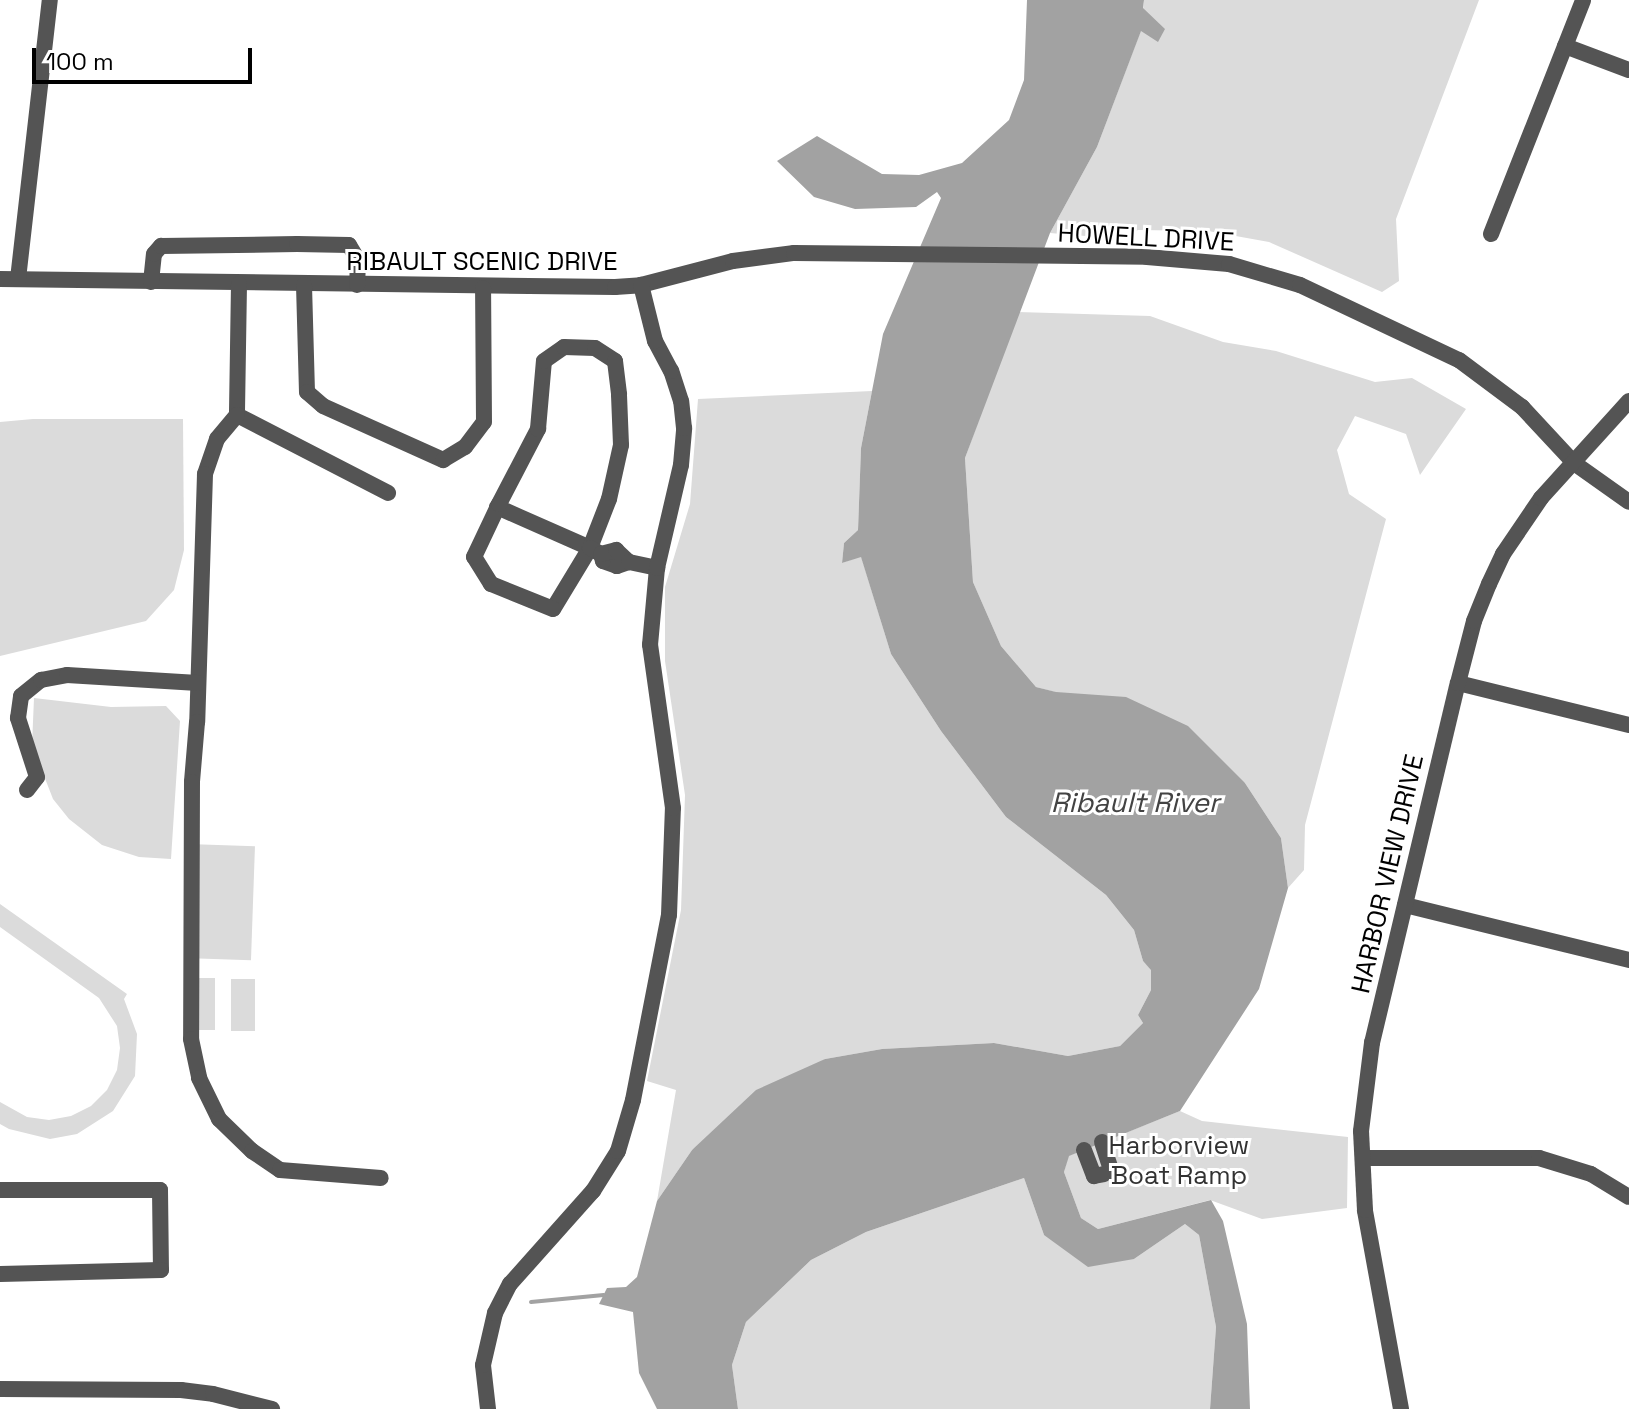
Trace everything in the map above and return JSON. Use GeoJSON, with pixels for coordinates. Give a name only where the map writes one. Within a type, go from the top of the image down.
{"type":"FeatureCollection","features":[{"type":"Feature","properties":{"kind":"street"},"geometry":{"type":"LineString","coordinates":[[18,279],[50,0]]}},
{"type":"Feature","properties":{"kind":"street"},"geometry":{"type":"LineString","coordinates":[[1491,234],[1583,0]]}},
{"type":"Feature","properties":{"kind":"street"},"geometry":{"type":"LineString","coordinates":[[1565,46],[1629,70]]}},
{"type":"Feature","properties":{"kind":"street"},"geometry":{"type":"LineString","coordinates":[[151,282],[154,254],[161,246],[349,245],[355,250],[357,285]]}},
{"type":"Feature","properties":{"kind":"street","name":"HOWELL DRIVE"},"geometry":{"type":"LineString","coordinates":[[641,285],[762,256],[1147,257],[1229,264],[1300,285],[1459,360],[1522,407],[1574,463],[1629,502]]}},
{"type":"Feature","properties":{"kind":"street","name":"RIBAULT SCENIC DRIVE"},"geometry":{"type":"LineString","coordinates":[[0,279],[483,288],[641,285],[655,341],[671,371],[681,401],[684,428],[681,465],[657,568],[650,645],[673,808],[673,877],[669,915],[633,1100],[618,1151],[605,1176],[510,1284],[495,1313],[483,1365],[488,1409]]}},
{"type":"Feature","properties":{"kind":"street"},"geometry":{"type":"LineString","coordinates":[[239,284],[237,415],[217,439],[205,474],[192,782],[191,1039],[199,1078],[219,1119],[252,1151],[280,1170],[381,1178]]}},
{"type":"Feature","properties":{"kind":"street"},"geometry":{"type":"LineString","coordinates":[[304,285],[307,392],[323,406],[443,460],[465,447],[484,422],[483,288]]}},
{"type":"Feature","properties":{"kind":"street"},"geometry":{"type":"LineString","coordinates":[[564,347],[595,348],[615,361],[621,445],[596,551],[553,609],[491,584],[474,557],[538,429],[544,361],[564,347]]}},
{"type":"Feature","properties":{"kind":"street","name":"HARBOR VIEW DRIVE"},"geometry":{"type":"LineString","coordinates":[[1401,1409],[1365,1210],[1361,1131],[1372,1043],[1474,621],[1503,554],[1541,498],[1629,401]]}},
{"type":"Feature","properties":{"kind":"street"},"geometry":{"type":"LineString","coordinates":[[237,415],[388,493]]}},
{"type":"Feature","properties":{"kind":"street"},"geometry":{"type":"LineString","coordinates":[[497,507],[596,551],[616,550],[629,562],[657,568]]}},
{"type":"Feature","properties":{"kind":"street"},"geometry":{"type":"LineString","coordinates":[[27,790],[37,777],[18,718],[21,696],[41,680],[67,675],[198,683]]}},
{"type":"Feature","properties":{"kind":"street"},"geometry":{"type":"LineString","coordinates":[[1458,683],[1629,725]]}},
{"type":"Feature","properties":{"kind":"street"},"geometry":{"type":"LineString","coordinates":[[1405,905],[1629,960]]}},
{"type":"Feature","properties":{"kind":"street"},"geometry":{"type":"LineString","coordinates":[[1084,1150],[1094,1176],[1108,1173],[1102,1142]]}},
{"type":"Feature","properties":{"kind":"street"},"geometry":{"type":"LineString","coordinates":[[1363,1158],[1539,1158],[1591,1174],[1629,1197]]}},
{"type":"Feature","properties":{"kind":"street"},"geometry":{"type":"LineString","coordinates":[[0,1190],[160,1190],[161,1270],[0,1274]]}},
{"type":"Feature","properties":{"kind":"street"},"geometry":{"type":"LineString","coordinates":[[0,1389],[181,1390],[228,1397],[272,1409]]}},
{"type":"Feature","properties":{"kind":"green space"},"geometry":{"type":"Polygon","coordinates":[[[1144,0],[1479,0],[1396,219],[1399,281],[1382,292],[1269,242],[1208,231],[1138,230],[1121,239],[1050,233],[1097,147],[1141,30],[1144,0]]]}},
{"type":"Feature","properties":{"kind":"green space"},"geometry":{"type":"Polygon","coordinates":[[[1018,312],[1150,316],[1223,342],[1276,351],[1375,382],[1412,378],[1466,409],[1420,475],[1406,434],[1355,416],[1337,450],[1349,494],[1386,519],[1305,825],[1304,870],[1288,888],[1281,838],[1245,783],[1055,692],[1036,687],[1001,646],[973,582],[965,458],[1018,312]]]}},
{"type":"Feature","properties":{"kind":"green space"},"geometry":{"type":"Polygon","coordinates":[[[872,391],[861,448],[858,530],[844,543],[842,563],[861,556],[891,654],[941,731],[1006,817],[1106,895],[1134,930],[1143,961],[1151,969],[1151,990],[1138,1015],[1143,1023],[1120,1046],[1068,1056],[994,1043],[882,1049],[825,1059],[692,1150],[657,1201],[676,1090],[647,1081],[681,910],[685,795],[665,661],[665,587],[690,504],[698,399],[872,391]]]}},
{"type":"Feature","properties":{"kind":"green space"},"geometry":{"type":"Polygon","coordinates":[[[33,419],[183,419],[184,550],[174,590],[146,621],[0,656],[0,422],[33,419]]]}},
{"type":"Feature","properties":{"kind":"green space"},"geometry":{"type":"Polygon","coordinates":[[[34,698],[111,707],[166,706],[180,721],[171,859],[139,857],[102,845],[69,819],[53,799],[32,745],[34,698]]]}},
{"type":"Feature","properties":{"kind":"green space"},"geometry":{"type":"Polygon","coordinates":[[[188,844],[255,846],[251,960],[184,958],[188,844]]]}},
{"type":"Feature","properties":{"kind":"green space"},"geometry":{"type":"Polygon","coordinates":[[[0,904],[127,994],[124,999],[137,1034],[135,1076],[113,1111],[77,1134],[50,1139],[9,1129],[0,1124],[0,1102],[27,1117],[49,1120],[71,1116],[91,1106],[107,1090],[117,1070],[120,1048],[117,1026],[99,998],[0,927],[0,904]]]}},
{"type":"Feature","properties":{"kind":"green space"},"geometry":{"type":"Polygon","coordinates":[[[191,978],[215,978],[215,1030],[191,1030],[191,978]]]}},
{"type":"Feature","properties":{"kind":"green space"},"geometry":{"type":"Polygon","coordinates":[[[231,979],[255,979],[255,1031],[231,1031],[231,979]]]}},
{"type":"Feature","properties":{"kind":"green space","name":"Harborview Boat Ramp"},"geometry":{"type":"Polygon","coordinates":[[[1180,1111],[1202,1121],[1348,1137],[1347,1208],[1262,1219],[1210,1200],[1098,1229],[1081,1218],[1064,1172],[1068,1156],[1180,1111]]]}},
{"type":"Feature","properties":{"kind":"green space"},"geometry":{"type":"Polygon","coordinates":[[[1024,1178],[1044,1235],[1134,1259],[1185,1224],[1199,1235],[1216,1327],[1210,1409],[738,1409],[732,1365],[746,1322],[811,1260],[866,1232],[1024,1178]]]}},
{"type":"Feature","properties":{"kind":"water","name":"Ribault River"},"geometry":{"type":"Polygon","coordinates":[[[1027,0],[1144,0],[1143,8],[1165,29],[1158,42],[1141,31],[1097,147],[1050,233],[965,458],[973,582],[1001,646],[1036,687],[1056,692],[1126,697],[1188,726],[1245,783],[1281,838],[1288,888],[1259,989],[1180,1111],[1069,1156],[1064,1172],[1081,1218],[1098,1229],[1211,1200],[1223,1221],[1247,1324],[1250,1409],[1210,1409],[1216,1327],[1199,1235],[1185,1224],[1134,1259],[1088,1267],[1044,1235],[1024,1178],[866,1232],[811,1260],[746,1322],[732,1365],[738,1409],[657,1409],[639,1373],[633,1312],[599,1304],[607,1288],[626,1287],[637,1277],[657,1201],[692,1150],[756,1090],[825,1059],[882,1049],[994,1043],[1068,1056],[1120,1046],[1143,1023],[1138,1015],[1151,990],[1151,970],[1143,961],[1134,930],[1106,895],[1006,817],[941,731],[891,654],[861,557],[842,563],[844,543],[858,530],[861,448],[883,334],[941,198],[937,192],[916,207],[855,209],[814,197],[777,161],[817,136],[882,174],[919,175],[962,163],[1009,120],[1024,80],[1027,0]]]}},
{"type":"Feature","properties":{"kind":"waterway"},"geometry":{"type":"LineString","coordinates":[[531,1302],[604,1295]]}}]}
